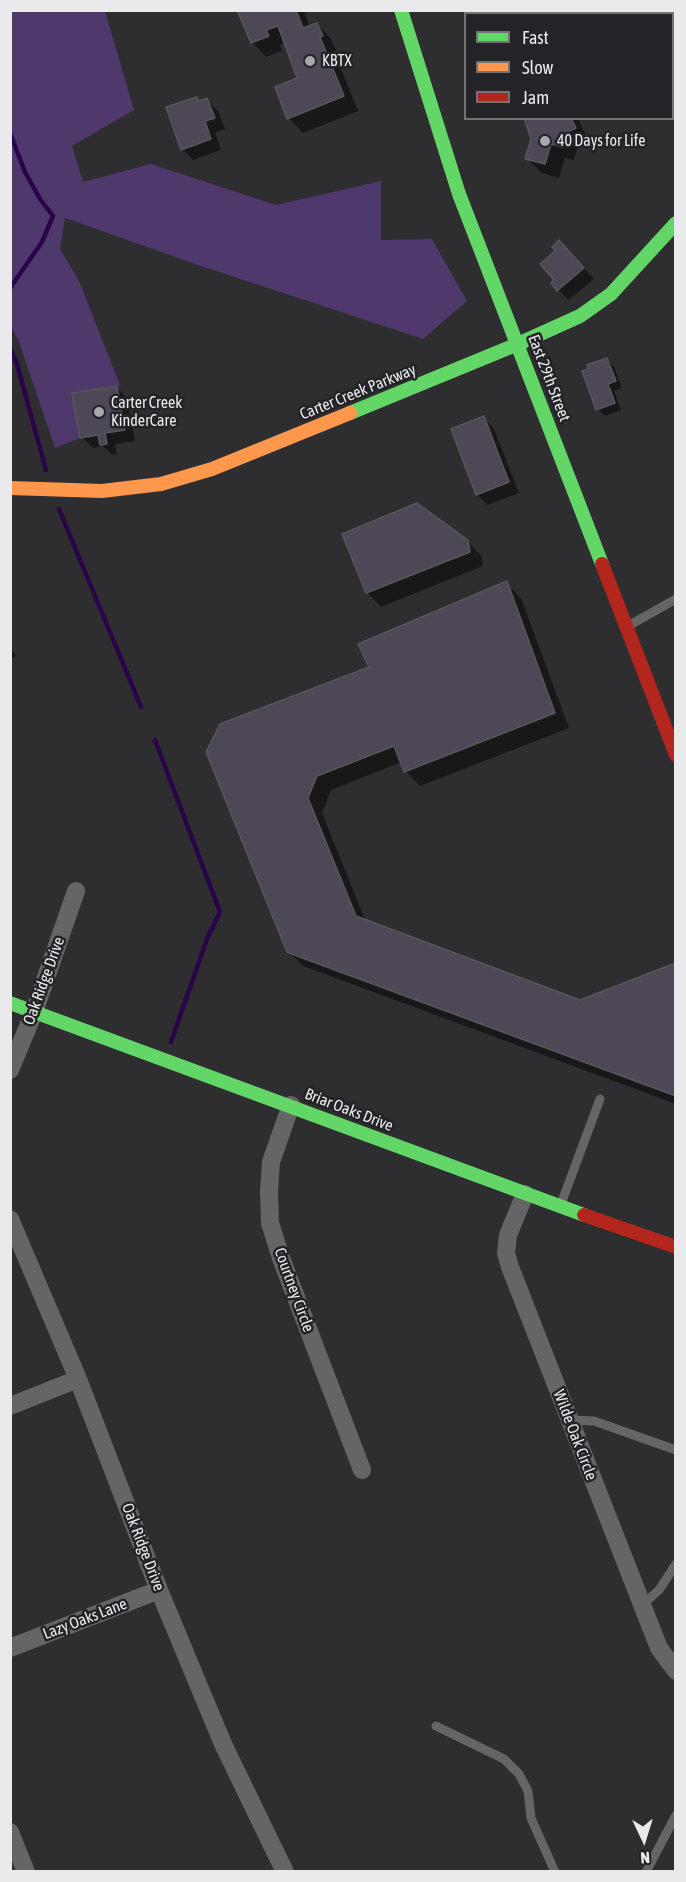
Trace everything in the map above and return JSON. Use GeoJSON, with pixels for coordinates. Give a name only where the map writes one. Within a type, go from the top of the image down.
{"type":"FeatureCollection","features":[{"type":"Feature","properties":{"kind":"street","name":"East 29th Street"},"geometry":{"type":"LineString","coordinates":[[401,10],[459,194],[675,755]]}},
{"type":"Feature","properties":{"kind":"street","name":"Carter Creek Parkway"},"geometry":{"type":"LineString","coordinates":[[10,488],[102,491],[169,482],[212,470],[518,344],[580,316],[611,294],[675,223]]}},
{"type":"Feature","properties":{"kind":"street","name":"Oak Ridge Drive"},"geometry":{"type":"LineString","coordinates":[[10,1070],[34,1012],[76,891]]}},
{"type":"Feature","properties":{"kind":"street","name":"Briar Oaks Drive"},"geometry":{"type":"LineString","coordinates":[[10,1003],[291,1105],[525,1194],[675,1247]]}},
{"type":"Feature","properties":{"kind":"street","name":"Courtney Circle"},"geometry":{"type":"LineString","coordinates":[[291,1105],[271,1162],[270,1223],[285,1269],[362,1470]]}},
{"type":"Feature","properties":{"kind":"street","name":"Wilde Oak Circle"},"geometry":{"type":"LineString","coordinates":[[525,1194],[508,1234],[506,1253],[519,1293],[658,1648],[675,1671]]}},
{"type":"Feature","properties":{"kind":"street","name":"Oak Ridge Drive"},"geometry":{"type":"LineString","coordinates":[[10,1219],[78,1379],[159,1590],[223,1744],[285,1872]]}},
{"type":"Feature","properties":{"kind":"street"},"geometry":{"type":"LineString","coordinates":[[10,1406],[78,1379]]}},
{"type":"Feature","properties":{"kind":"street","name":"Lazy Oaks Lane"},"geometry":{"type":"LineString","coordinates":[[10,1648],[159,1590]]}},
{"type":"Feature","properties":{"kind":"street"},"geometry":{"type":"LineString","coordinates":[[10,1832],[26,1872]]}},
{"type":"Feature","properties":{"kind":"lane"},"geometry":{"type":"LineString","coordinates":[[626,627],[675,599]]}},
{"type":"Feature","properties":{"kind":"lane"},"geometry":{"type":"LineString","coordinates":[[560,1206],[600,1099]]}},
{"type":"Feature","properties":{"kind":"lane"},"geometry":{"type":"LineString","coordinates":[[569,1420],[594,1421],[675,1450]]}},
{"type":"Feature","properties":{"kind":"lane"},"geometry":{"type":"LineString","coordinates":[[642,1605],[659,1590],[675,1564]]}},
{"type":"Feature","properties":{"kind":"lane"},"geometry":{"type":"LineString","coordinates":[[436,1726],[504,1759],[519,1774],[526,1785],[531,1818],[555,1872]]}},
{"type":"Feature","properties":{"kind":"lane"},"geometry":{"type":"LineString","coordinates":[[646,1872],[675,1815]]}},
{"type":"Feature","properties":{"kind":"shaded area"},"geometry":{"type":"Polygon","coordinates":[[[11,11],[105,11],[134,110],[72,146],[83,182],[151,164],[276,205],[381,181],[381,240],[432,239],[467,301],[423,339],[198,265],[65,218],[60,249],[79,281],[120,385],[73,393],[80,438],[55,448],[19,342],[11,326],[11,11]]]}},
{"type":"Feature","properties":{"kind":"building","name":"KBTX"},"geometry":{"type":"Polygon","coordinates":[[[237,10],[296,10],[303,28],[317,23],[323,36],[320,37],[344,96],[287,119],[275,87],[297,78],[278,26],[266,30],[269,36],[251,43],[237,10]]]}},
{"type":"Feature","properties":{"kind":"building"},"geometry":{"type":"Polygon","coordinates":[[[488,10],[578,10],[574,12],[488,12],[488,10]]]}},
{"type":"Feature","properties":{"kind":"building"},"geometry":{"type":"Polygon","coordinates":[[[197,97],[198,101],[207,98],[215,118],[205,121],[211,139],[181,150],[166,107],[197,97]]]}},
{"type":"Feature","properties":{"kind":"building","name":"40 Days for Life"},"geometry":{"type":"Polygon","coordinates":[[[525,120],[572,120],[576,128],[563,134],[559,146],[551,144],[545,164],[525,159],[531,139],[525,120]]]}},
{"type":"Feature","properties":{"kind":"building"},"geometry":{"type":"Polygon","coordinates":[[[559,240],[584,268],[557,291],[551,283],[554,280],[540,264],[555,251],[552,247],[559,240]]]}},
{"type":"Feature","properties":{"kind":"building"},"geometry":{"type":"Polygon","coordinates":[[[607,358],[616,381],[608,384],[615,403],[596,410],[582,371],[588,369],[587,365],[607,358]]]}},
{"type":"Feature","properties":{"kind":"building","name":"Carter Creek KinderCare"},"geometry":{"type":"Polygon","coordinates":[[[117,386],[125,430],[105,433],[107,444],[100,445],[98,435],[80,438],[72,393],[117,386]]]}},
{"type":"Feature","properties":{"kind":"building"},"geometry":{"type":"Polygon","coordinates":[[[484,416],[509,482],[476,495],[451,429],[484,416]]]}},
{"type":"Feature","properties":{"kind":"building"},"geometry":{"type":"Polygon","coordinates":[[[417,503],[468,540],[470,552],[366,593],[342,534],[417,503]]]}},
{"type":"Feature","properties":{"kind":"building"},"geometry":{"type":"Polygon","coordinates":[[[507,581],[555,713],[404,772],[394,746],[317,776],[308,798],[356,916],[580,1000],[673,964],[676,971],[676,1096],[287,952],[206,752],[220,724],[369,667],[358,644],[507,581]]]}},
{"type":"Feature","properties":{"kind":"waterway"},"geometry":{"type":"LineString","coordinates":[[10,133],[25,172],[40,199],[53,216],[42,242],[10,288]]}},
{"type":"Feature","properties":{"kind":"waterway"},"geometry":{"type":"LineString","coordinates":[[10,348],[17,364],[46,470]]}},
{"type":"Feature","properties":{"kind":"waterway"},"geometry":{"type":"LineString","coordinates":[[59,509],[141,707]]}},
{"type":"Feature","properties":{"kind":"waterway"},"geometry":{"type":"LineString","coordinates":[[155,740],[220,912],[207,939],[171,1042]]}},
{"type":"Feature","properties":{"kind":"traffic: fast"},"geometry":{"type":"LineString","coordinates":[[401,10],[459,194],[602,564]]}},
{"type":"Feature","properties":{"kind":"traffic: fast"},"geometry":{"type":"LineString","coordinates":[[350,413],[580,316],[611,294],[676,223]]}},
{"type":"Feature","properties":{"kind":"traffic: fast"},"geometry":{"type":"LineString","coordinates":[[10,1003],[584,1215]]}},
{"type":"Feature","properties":{"kind":"traffic: slow"},"geometry":{"type":"LineString","coordinates":[[10,488],[102,491],[161,484],[212,469],[350,413]]}},
{"type":"Feature","properties":{"kind":"traffic: jam"},"geometry":{"type":"LineString","coordinates":[[602,564],[676,755]]}},
{"type":"Feature","properties":{"kind":"traffic: jam"},"geometry":{"type":"LineString","coordinates":[[584,1215],[676,1247]]}},
{"type":"Feature","properties":{"kind":"place","name":"KBTX"},"geometry":{"type":"Point","coordinates":[310,61]}},
{"type":"Feature","properties":{"kind":"place","name":"40 Days for Life"},"geometry":{"type":"Point","coordinates":[545,141]}},
{"type":"Feature","properties":{"kind":"place","name":"Carter Creek KinderCare"},"geometry":{"type":"Point","coordinates":[99,412]}}]}
